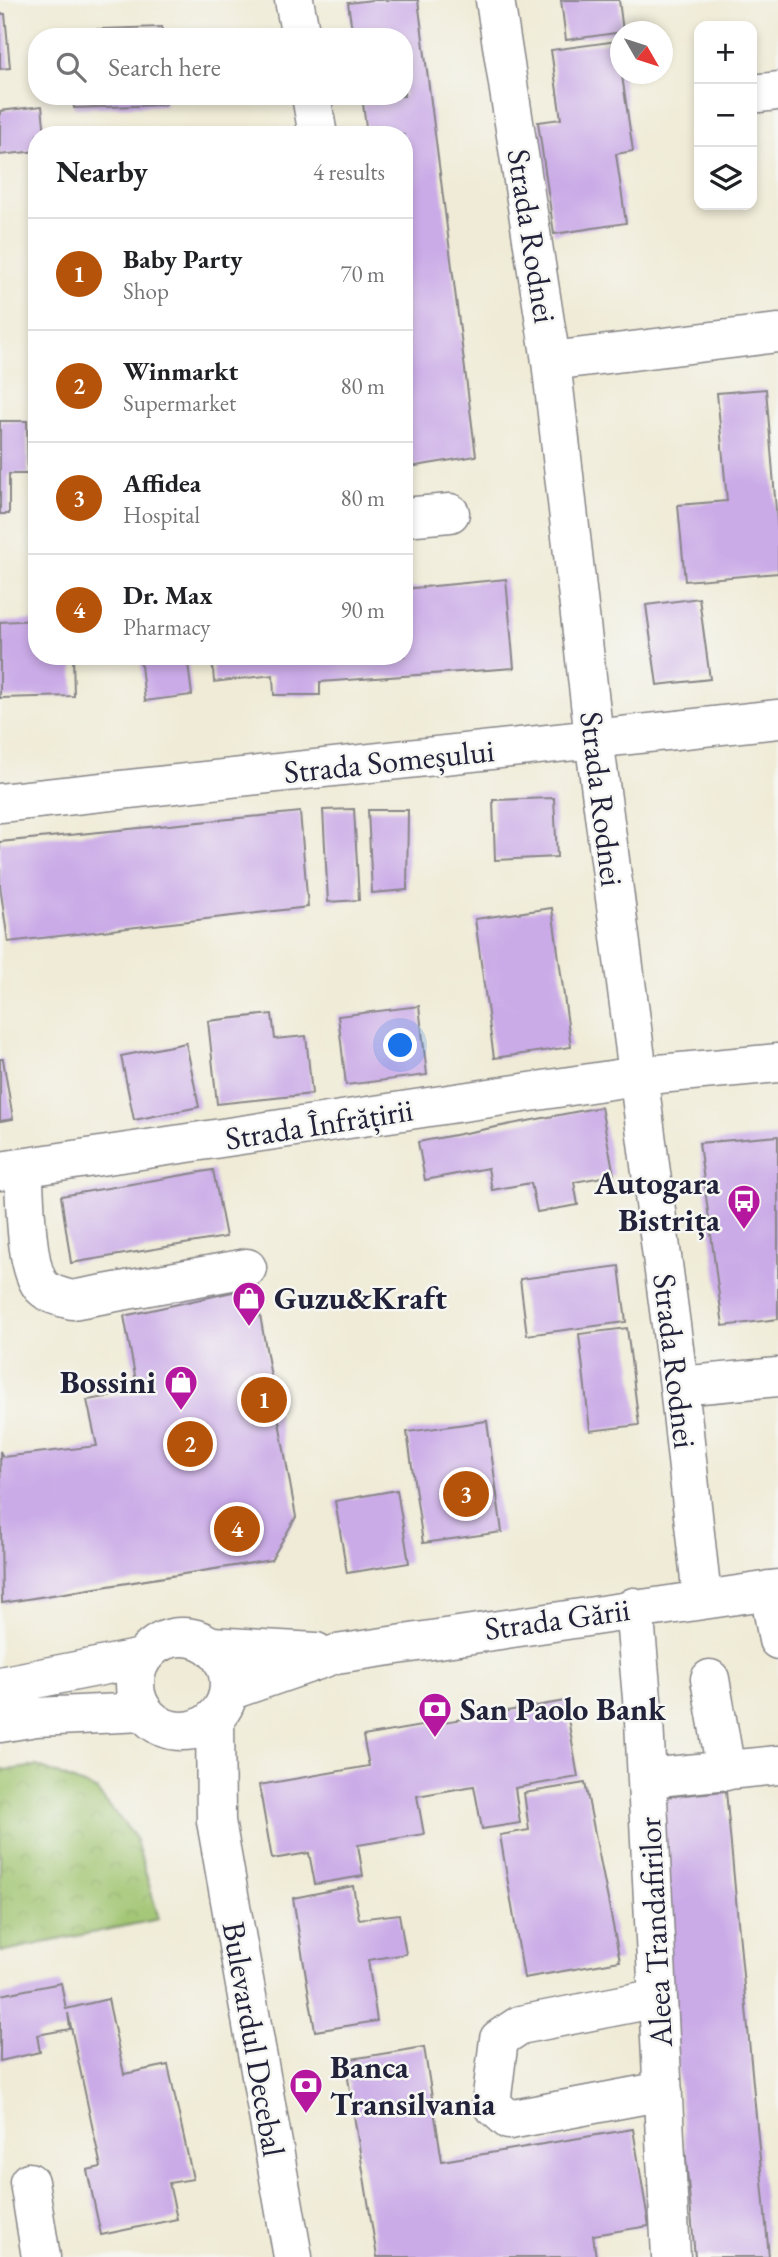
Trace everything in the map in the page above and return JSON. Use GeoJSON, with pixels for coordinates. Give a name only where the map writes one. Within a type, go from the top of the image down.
{"type":"FeatureCollection","features":[{"type":"Feature","properties":{"kind":"street"},"geometry":{"type":"LineString","coordinates":[[294,0],[299,28]]}},
{"type":"Feature","properties":{"kind":"street","name":"Strada Rodnei"},"geometry":{"type":"LineString","coordinates":[[495,0],[551,361],[594,738],[679,1386],[702,1598]]}},
{"type":"Feature","properties":{"kind":"street"},"geometry":{"type":"LineString","coordinates":[[757,93],[778,91]]}},
{"type":"Feature","properties":{"kind":"street"},"geometry":{"type":"LineString","coordinates":[[312,105],[316,126]]}},
{"type":"Feature","properties":{"kind":"street"},"geometry":{"type":"LineString","coordinates":[[551,361],[778,333]]}},
{"type":"Feature","properties":{"kind":"street"},"geometry":{"type":"LineString","coordinates":[[413,516],[450,513]]}},
{"type":"Feature","properties":{"kind":"street","name":"Strada Someșului"},"geometry":{"type":"LineString","coordinates":[[0,803],[778,719]]}},
{"type":"Feature","properties":{"kind":"street","name":"Strada Înfrățirii"},"geometry":{"type":"LineString","coordinates":[[12,1170],[637,1076],[778,1063]]}},
{"type":"Feature","properties":{"kind":"street"},"geometry":{"type":"LineString","coordinates":[[12,1170],[33,1272],[43,1287],[55,1296],[72,1300],[247,1268]]}},
{"type":"Feature","properties":{"kind":"street"},"geometry":{"type":"LineString","coordinates":[[679,1386],[778,1377]]}},
{"type":"Feature","properties":{"kind":"street"},"geometry":{"type":"LineString","coordinates":[[774,1589],[778,1640]]}},
{"type":"Feature","properties":{"kind":"street","name":"Strada Gării"},"geometry":{"type":"LineString","coordinates":[[0,1686],[142,1658],[156,1644],[171,1637],[194,1638],[211,1646],[336,1654],[634,1607],[774,1589]]}},
{"type":"Feature","properties":{"kind":"street","name":"Aleea Trandafirilor"},"geometry":{"type":"LineString","coordinates":[[634,1607],[648,1778],[671,2257]]}},
{"type":"Feature","properties":{"kind":"street"},"geometry":{"type":"LineString","coordinates":[[211,1646],[225,1666],[222,1704]]}},
{"type":"Feature","properties":{"kind":"street","name":"Strada Gării"},"geometry":{"type":"LineString","coordinates":[[0,1723],[36,1717],[159,1721],[190,1731],[206,1725],[222,1704],[336,1654]]}},
{"type":"Feature","properties":{"kind":"street"},"geometry":{"type":"LineString","coordinates":[[142,1658],[134,1679],[135,1694],[159,1721]]}},
{"type":"Feature","properties":{"kind":"street"},"geometry":{"type":"LineString","coordinates":[[710,1679],[726,1772]]}},
{"type":"Feature","properties":{"kind":"street","name":"Bulevardul Decebal"},"geometry":{"type":"LineString","coordinates":[[222,1704],[216,1821],[293,2257]]}},
{"type":"Feature","properties":{"kind":"street","name":"Bulevardul Decebal"},"geometry":{"type":"LineString","coordinates":[[159,1721],[216,1821]]}},
{"type":"Feature","properties":{"kind":"street"},"geometry":{"type":"LineString","coordinates":[[648,1778],[778,1765]]}},
{"type":"Feature","properties":{"kind":"street"},"geometry":{"type":"LineString","coordinates":[[658,1998],[520,2025],[499,2039],[491,2104],[509,2120],[663,2091]]}},
{"type":"Feature","properties":{"kind":"street"},"geometry":{"type":"LineString","coordinates":[[29,2182],[41,2257]]}},
{"type":"Feature","properties":{"kind":"green space"},"geometry":{"type":"Polygon","coordinates":[[[37,1766],[96,1790],[135,1837],[159,1919],[0,1952],[0,1771],[37,1766]]]}},
{"type":"Feature","properties":{"kind":"building"},"geometry":{"type":"Polygon","coordinates":[[[418,0],[476,456],[413,466],[413,126],[366,126],[363,105],[413,105],[413,28],[352,28],[348,3],[418,0]]]}},
{"type":"Feature","properties":{"kind":"building"},"geometry":{"type":"Polygon","coordinates":[[[561,0],[619,0],[622,21],[610,21],[610,34],[566,40],[561,0]]]}},
{"type":"Feature","properties":{"kind":"building"},"geometry":{"type":"Polygon","coordinates":[[[0,14],[5,14],[10,68],[0,69],[0,14]]]}},
{"type":"Feature","properties":{"kind":"building"},"geometry":{"type":"Polygon","coordinates":[[[610,42],[610,84],[623,84],[633,151],[616,154],[626,223],[554,234],[538,122],[561,119],[551,50],[610,42]]]}},
{"type":"Feature","properties":{"kind":"building"},"geometry":{"type":"Polygon","coordinates":[[[74,105],[165,105],[74,108],[74,105]]]}},
{"type":"Feature","properties":{"kind":"building"},"geometry":{"type":"Polygon","coordinates":[[[42,106],[44,126],[28,126],[28,152],[0,155],[0,111],[42,106]]]}},
{"type":"Feature","properties":{"kind":"building"},"geometry":{"type":"Polygon","coordinates":[[[766,389],[778,534],[778,573],[685,581],[678,505],[727,501],[717,393],[766,389]]]}},
{"type":"Feature","properties":{"kind":"building"},"geometry":{"type":"Polygon","coordinates":[[[0,421],[27,421],[28,474],[9,474],[9,514],[0,514],[0,421]]]}},
{"type":"Feature","properties":{"kind":"building"},"geometry":{"type":"Polygon","coordinates":[[[506,579],[514,668],[320,682],[320,695],[274,695],[273,675],[214,682],[213,665],[413,665],[413,588],[506,579]]]}},
{"type":"Feature","properties":{"kind":"building"},"geometry":{"type":"Polygon","coordinates":[[[699,598],[710,679],[657,685],[646,605],[699,598]]]}},
{"type":"Feature","properties":{"kind":"building"},"geometry":{"type":"Polygon","coordinates":[[[28,620],[28,665],[73,665],[74,696],[0,698],[0,622],[28,620]]]}},
{"type":"Feature","properties":{"kind":"building"},"geometry":{"type":"Polygon","coordinates":[[[141,665],[188,665],[192,695],[145,701],[141,665]]]}},
{"type":"Feature","properties":{"kind":"building"},"geometry":{"type":"Polygon","coordinates":[[[554,798],[557,857],[495,860],[493,800],[554,798]]]}},
{"type":"Feature","properties":{"kind":"building"},"geometry":{"type":"Polygon","coordinates":[[[354,809],[359,900],[328,902],[323,810],[354,809]]]}},
{"type":"Feature","properties":{"kind":"building"},"geometry":{"type":"Polygon","coordinates":[[[368,810],[408,810],[407,890],[372,893],[368,810]]]}},
{"type":"Feature","properties":{"kind":"building"},"geometry":{"type":"Polygon","coordinates":[[[300,812],[308,907],[8,942],[0,886],[0,842],[300,812]]]}},
{"type":"Feature","properties":{"kind":"building"},"geometry":{"type":"Polygon","coordinates":[[[552,908],[571,1047],[494,1058],[475,919],[552,908]]]}},
{"type":"Feature","properties":{"kind":"building"},"geometry":{"type":"Polygon","coordinates":[[[419,1006],[427,1075],[346,1085],[338,1016],[419,1006]]]}},
{"type":"Feature","properties":{"kind":"building"},"geometry":{"type":"Polygon","coordinates":[[[272,1014],[275,1039],[306,1036],[312,1094],[217,1104],[208,1021],[272,1014]]]}},
{"type":"Feature","properties":{"kind":"building"},"geometry":{"type":"Polygon","coordinates":[[[186,1043],[199,1107],[134,1120],[121,1056],[186,1043]]]}},
{"type":"Feature","properties":{"kind":"building"},"geometry":{"type":"Polygon","coordinates":[[[0,1059],[3,1059],[13,1119],[0,1121],[0,1059]]]}},
{"type":"Feature","properties":{"kind":"building"},"geometry":{"type":"Polygon","coordinates":[[[601,1107],[614,1175],[574,1182],[578,1205],[537,1212],[531,1183],[492,1190],[488,1168],[425,1180],[418,1142],[601,1107]]]}},
{"type":"Feature","properties":{"kind":"building","name":"Autogara Bistrița"},"geometry":{"type":"Polygon","coordinates":[[[778,1136],[778,1319],[723,1326],[699,1143],[778,1136]]]}},
{"type":"Feature","properties":{"kind":"building"},"geometry":{"type":"Polygon","coordinates":[[[213,1170],[226,1237],[71,1263],[61,1196],[213,1170]]]}},
{"type":"Feature","properties":{"kind":"building"},"geometry":{"type":"Polygon","coordinates":[[[619,1266],[626,1322],[527,1335],[520,1279],[619,1266]]]}},
{"type":"Feature","properties":{"kind":"building"},"geometry":{"type":"Polygon","coordinates":[[[255,1287],[296,1517],[271,1560],[2,1603],[0,1451],[3,1457],[97,1446],[87,1400],[138,1392],[124,1316],[255,1287]]]}},
{"type":"Feature","properties":{"kind":"building"},"geometry":{"type":"Polygon","coordinates":[[[627,1328],[639,1425],[590,1431],[579,1334],[627,1328]]]}},
{"type":"Feature","properties":{"kind":"building"},"geometry":{"type":"Polygon","coordinates":[[[487,1421],[502,1532],[423,1543],[407,1432],[487,1421]]]}},
{"type":"Feature","properties":{"kind":"building"},"geometry":{"type":"Polygon","coordinates":[[[397,1490],[409,1563],[347,1573],[335,1501],[397,1490]]]}},
{"type":"Feature","properties":{"kind":"building"},"geometry":{"type":"Polygon","coordinates":[[[565,1701],[578,1777],[515,1788],[520,1823],[482,1829],[474,1786],[417,1796],[424,1834],[358,1845],[363,1876],[315,1884],[309,1853],[272,1859],[259,1785],[369,1766],[363,1736],[565,1701]]]}},
{"type":"Feature","properties":{"kind":"building"},"geometry":{"type":"Polygon","coordinates":[[[585,1783],[620,1961],[524,1978],[500,1835],[529,1830],[524,1793],[585,1783]]]}},
{"type":"Feature","properties":{"kind":"building"},"geometry":{"type":"Polygon","coordinates":[[[726,1791],[769,2257],[695,2257],[653,1798],[726,1791]]]}},
{"type":"Feature","properties":{"kind":"building"},"geometry":{"type":"Polygon","coordinates":[[[353,1886],[359,1919],[399,1914],[406,1954],[368,1960],[377,2021],[315,2031],[293,1898],[353,1886]]]}},
{"type":"Feature","properties":{"kind":"building"},"geometry":{"type":"Polygon","coordinates":[[[61,1983],[66,2009],[108,1999],[124,2074],[168,2065],[193,2179],[169,2183],[177,2219],[101,2235],[87,2170],[101,2167],[68,2013],[70,2029],[37,2035],[40,2052],[0,2061],[0,1995],[61,1983]]]}},
{"type":"Feature","properties":{"kind":"building"},"geometry":{"type":"Polygon","coordinates":[[[424,2047],[442,2161],[633,2129],[649,2226],[593,2235],[596,2257],[377,2257],[345,2060],[424,2047]]]}},
{"type":"Feature","properties":{"kind":"place","name":"Autogara Bistrița"},"geometry":{"type":"Point","coordinates":[744,1231]}},
{"type":"Feature","properties":{"kind":"place","name":"Guzu&Kraft"},"geometry":{"type":"Point","coordinates":[249,1328]}},
{"type":"Feature","properties":{"kind":"place","name":"Baby Party"},"geometry":{"type":"Point","coordinates":[264,1400]}},
{"type":"Feature","properties":{"kind":"place","name":"Bossini"},"geometry":{"type":"Point","coordinates":[181,1412]}},
{"type":"Feature","properties":{"kind":"place","name":"Winmarkt"},"geometry":{"type":"Point","coordinates":[190,1444]}},
{"type":"Feature","properties":{"kind":"place","name":"Affidea"},"geometry":{"type":"Point","coordinates":[466,1494]}},
{"type":"Feature","properties":{"kind":"place","name":"Dr. Max"},"geometry":{"type":"Point","coordinates":[237,1529]}},
{"type":"Feature","properties":{"kind":"place","name":"San Paolo Bank"},"geometry":{"type":"Point","coordinates":[435,1739]}},
{"type":"Feature","properties":{"kind":"place","name":"Banca Transilvania"},"geometry":{"type":"Point","coordinates":[306,2115]}}]}
